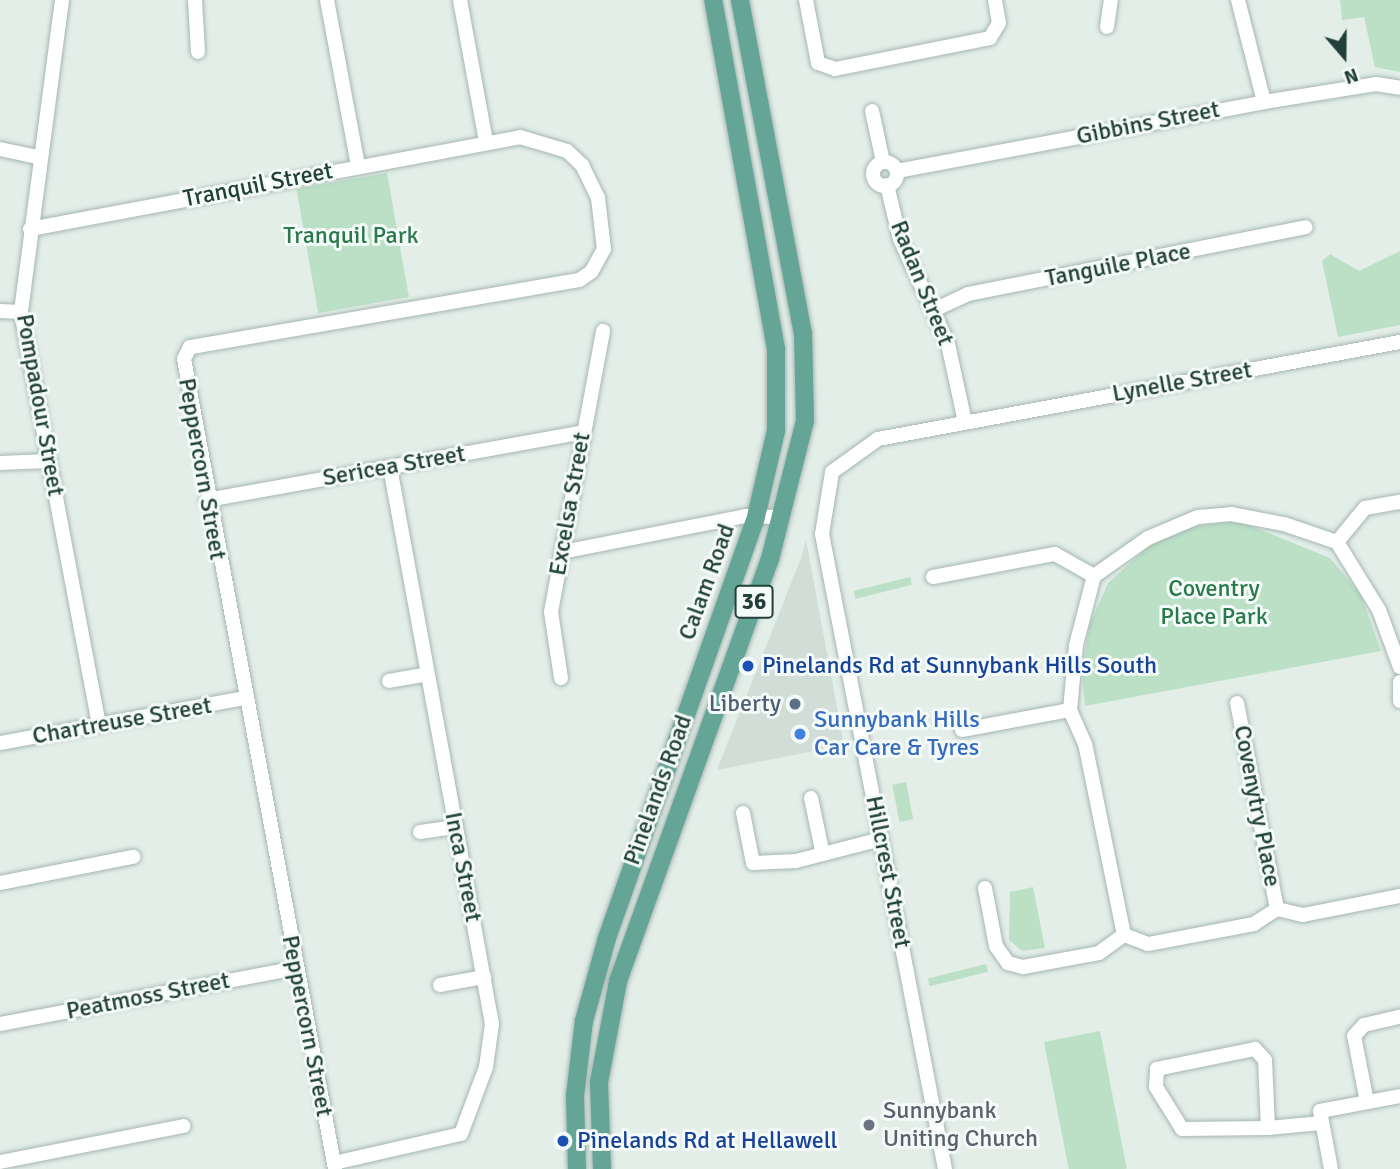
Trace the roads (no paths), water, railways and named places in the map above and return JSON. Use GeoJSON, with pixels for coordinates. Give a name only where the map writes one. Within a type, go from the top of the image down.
{"type":"FeatureCollection","features":[{"type":"Feature","properties":{"kind":"main road","name":"Calam Road"},"geometry":{"type":"LineString","coordinates":[[577,1169],[578,1071],[604,950],[755,521],[776,432],[776,349],[713,0]]}},
{"type":"Feature","properties":{"kind":"main road","name":"Pinelands Road"},"geometry":{"type":"LineString","coordinates":[[603,1169],[599,1082],[618,981],[782,517],[801,454],[807,387],[791,270],[740,0]]}},
{"type":"Feature","properties":{"kind":"street","name":"Pompadour Street"},"geometry":{"type":"LineString","coordinates":[[62,0],[39,157],[21,312],[99,725]]}},
{"type":"Feature","properties":{"kind":"street"},"geometry":{"type":"LineString","coordinates":[[195,0],[198,52]]}},
{"type":"Feature","properties":{"kind":"street"},"geometry":{"type":"LineString","coordinates":[[327,0],[358,166]]}},
{"type":"Feature","properties":{"kind":"street"},"geometry":{"type":"LineString","coordinates":[[460,0],[486,142]]}},
{"type":"Feature","properties":{"kind":"street"},"geometry":{"type":"LineString","coordinates":[[806,0],[818,63],[835,69],[990,38],[999,23],[995,0]]}},
{"type":"Feature","properties":{"kind":"street"},"geometry":{"type":"LineString","coordinates":[[1107,26],[1111,0]]}},
{"type":"Feature","properties":{"kind":"street"},"geometry":{"type":"LineString","coordinates":[[1238,0],[1264,102]]}},
{"type":"Feature","properties":{"kind":"street","name":"Gibbins Street"},"geometry":{"type":"LineString","coordinates":[[897,171],[1264,102],[1376,84],[1400,88]]}},
{"type":"Feature","properties":{"kind":"street"},"geometry":{"type":"LineString","coordinates":[[872,111],[883,162],[897,171],[887,186]]}},
{"type":"Feature","properties":{"kind":"street","name":"Peppercorn Street"},"geometry":{"type":"LineString","coordinates":[[334,1166],[183,369],[190,347],[403,316],[567,284],[591,272],[605,234],[582,165],[547,143],[520,137],[486,142]]}},
{"type":"Feature","properties":{"kind":"street","name":"Tranquil Street"},"geometry":{"type":"LineString","coordinates":[[30,229],[486,142]]}},
{"type":"Feature","properties":{"kind":"street"},"geometry":{"type":"LineString","coordinates":[[0,149],[39,157]]}},
{"type":"Feature","properties":{"kind":"street","name":"Radan Street"},"geometry":{"type":"LineString","coordinates":[[883,162],[874,178],[887,186],[900,239],[934,310],[965,422]]}},
{"type":"Feature","properties":{"kind":"street","name":"Tanguile Place"},"geometry":{"type":"LineString","coordinates":[[934,310],[968,294],[1305,227]]}},
{"type":"Feature","properties":{"kind":"street"},"geometry":{"type":"LineString","coordinates":[[0,311],[21,312]]}},
{"type":"Feature","properties":{"kind":"street","name":"Excelsa Street"},"geometry":{"type":"LineString","coordinates":[[561,678],[551,612],[581,433],[603,331]]}},
{"type":"Feature","properties":{"kind":"street","name":"Lynelle Street"},"geometry":{"type":"LineString","coordinates":[[965,422],[1400,342]]}},
{"type":"Feature","properties":{"kind":"street","name":"Hillcrest Street"},"geometry":{"type":"LineString","coordinates":[[945,1169],[821,513],[832,472],[844,458],[878,439],[965,422]]}},
{"type":"Feature","properties":{"kind":"street","name":"Sericea Street"},"geometry":{"type":"LineString","coordinates":[[207,500],[581,433]]}},
{"type":"Feature","properties":{"kind":"street"},"geometry":{"type":"LineString","coordinates":[[0,463],[48,461]]}},
{"type":"Feature","properties":{"kind":"street","name":"Inca Street"},"geometry":{"type":"LineString","coordinates":[[334,1166],[461,1134],[486,1067],[492,1024],[390,467]]}},
{"type":"Feature","properties":{"kind":"street"},"geometry":{"type":"LineString","coordinates":[[1337,542],[1365,508],[1400,502]]}},
{"type":"Feature","properties":{"kind":"street"},"geometry":{"type":"LineString","coordinates":[[562,552],[745,516],[755,521],[782,517]]}},
{"type":"Feature","properties":{"kind":"street"},"geometry":{"type":"LineString","coordinates":[[1124,935],[1085,744],[1070,710],[1076,645],[1094,576],[1147,538],[1198,517],[1260,517],[1337,542],[1379,610],[1400,667]]}},
{"type":"Feature","properties":{"kind":"street"},"geometry":{"type":"LineString","coordinates":[[933,577],[1055,554],[1094,576]]}},
{"type":"Feature","properties":{"kind":"street"},"geometry":{"type":"LineString","coordinates":[[389,681],[428,674]]}},
{"type":"Feature","properties":{"kind":"street"},"geometry":{"type":"LineString","coordinates":[[1400,682],[1400,701]]}},
{"type":"Feature","properties":{"kind":"street","name":"Chartreuse Street"},"geometry":{"type":"LineString","coordinates":[[0,744],[244,698]]}},
{"type":"Feature","properties":{"kind":"street","name":"Covenytry Place"},"geometry":{"type":"LineString","coordinates":[[1237,703],[1277,909]]}},
{"type":"Feature","properties":{"kind":"street"},"geometry":{"type":"LineString","coordinates":[[962,730],[1070,710]]}},
{"type":"Feature","properties":{"kind":"street"},"geometry":{"type":"LineString","coordinates":[[811,798],[822,850]]}},
{"type":"Feature","properties":{"kind":"street"},"geometry":{"type":"LineString","coordinates":[[743,813],[753,863],[796,861],[822,850],[881,839]]}},
{"type":"Feature","properties":{"kind":"street"},"geometry":{"type":"LineString","coordinates":[[420,832],[455,827]]}},
{"type":"Feature","properties":{"kind":"street"},"geometry":{"type":"LineString","coordinates":[[0,883],[133,857]]}},
{"type":"Feature","properties":{"kind":"street"},"geometry":{"type":"LineString","coordinates":[[985,888],[996,946],[1008,963],[1023,967],[1099,953],[1124,935]]}},
{"type":"Feature","properties":{"kind":"street"},"geometry":{"type":"LineString","coordinates":[[1124,935],[1148,944],[1254,924],[1277,909],[1303,915],[1400,896]]}},
{"type":"Feature","properties":{"kind":"street","name":"Peatmoss Street"},"geometry":{"type":"LineString","coordinates":[[0,1024],[296,968]]}},
{"type":"Feature","properties":{"kind":"street"},"geometry":{"type":"LineString","coordinates":[[440,985],[484,977]]}},
{"type":"Feature","properties":{"kind":"street"},"geometry":{"type":"LineString","coordinates":[[1367,1102],[1354,1036],[1364,1025],[1400,1017]]}},
{"type":"Feature","properties":{"kind":"street"},"geometry":{"type":"LineString","coordinates":[[1268,1128],[1265,1060],[1255,1049],[1157,1069],[1156,1087],[1182,1129],[1268,1128],[1400,1096]]}},
{"type":"Feature","properties":{"kind":"street"},"geometry":{"type":"LineString","coordinates":[[1321,1117],[1331,1169]]}},
{"type":"Feature","properties":{"kind":"street"},"geometry":{"type":"LineString","coordinates":[[0,1162],[184,1126]]}},
{"type":"Feature","properties":{"kind":"place","name":"Pinelands Rd at Sunnybank Hills South"},"geometry":{"type":"Point","coordinates":[748,666]}},
{"type":"Feature","properties":{"kind":"place","name":"Liberty"},"geometry":{"type":"Point","coordinates":[795,704]}},
{"type":"Feature","properties":{"kind":"place","name":"Sunnybank Hills Car Care & Tyres"},"geometry":{"type":"Point","coordinates":[800,734]}},
{"type":"Feature","properties":{"kind":"place","name":"Sunnybank Uniting Church"},"geometry":{"type":"Point","coordinates":[869,1125]}},
{"type":"Feature","properties":{"kind":"place","name":"Pinelands Rd at Hellawell"},"geometry":{"type":"Point","coordinates":[563,1141]}},
{"type":"Feature","properties":{"kind":"park label","name":"Tranquil Park"},"geometry":{"type":"Point","coordinates":[351,236]}},
{"type":"Feature","properties":{"kind":"park label","name":"Coventry Place Park"},"geometry":{"type":"Point","coordinates":[1214,603]}}]}
